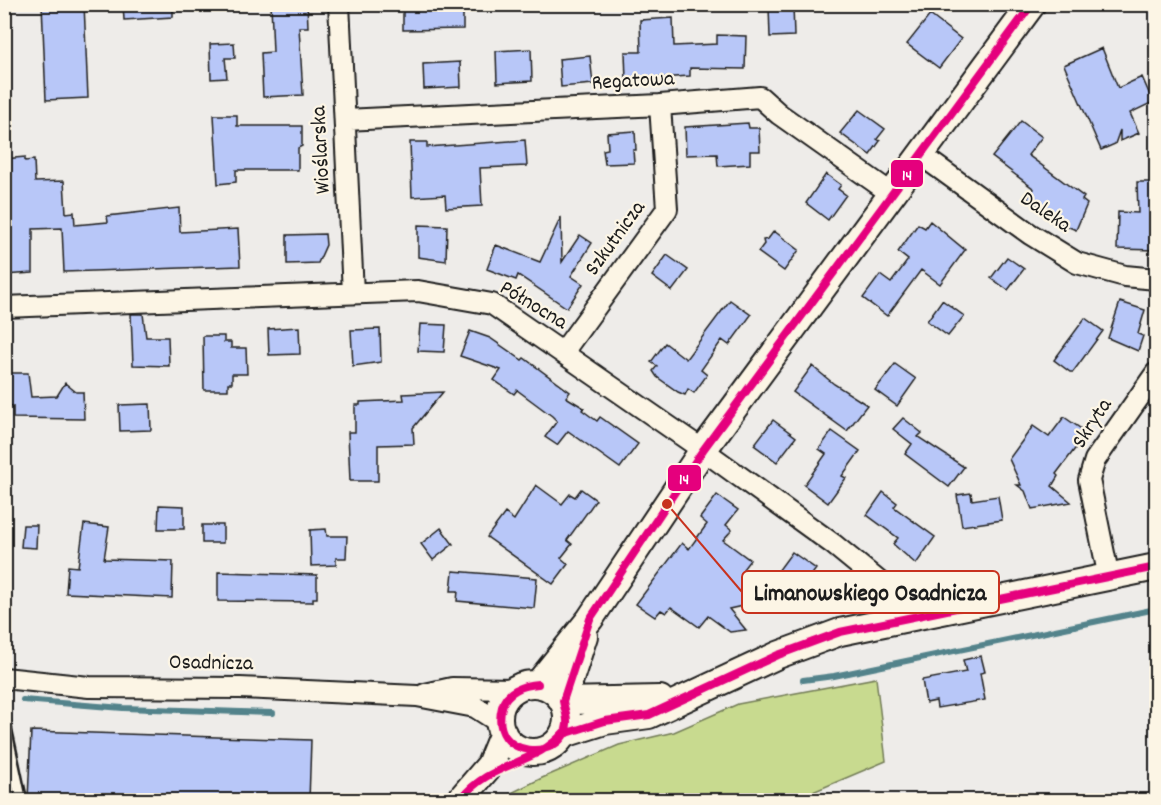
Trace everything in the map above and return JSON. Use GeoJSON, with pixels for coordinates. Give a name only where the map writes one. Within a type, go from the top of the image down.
{"type":"FeatureCollection","features":[{"type":"Feature","properties":{"kind":"street","name":"Wioślarska"},"geometry":{"type":"LineString","coordinates":[[339,4],[353,293]]}},
{"type":"Feature","properties":{"kind":"street"},"geometry":{"type":"LineString","coordinates":[[460,801],[492,762],[502,728],[501,707],[506,697],[526,687],[591,619],[703,450],[1032,4]]}},
{"type":"Feature","properties":{"kind":"street","name":"Regatowa"},"geometry":{"type":"LineString","coordinates":[[345,120],[660,105],[760,97],[779,114],[892,194]]}},
{"type":"Feature","properties":{"kind":"street","name":"Szkutnicza"},"geometry":{"type":"LineString","coordinates":[[563,352],[667,209],[660,105]]}},
{"type":"Feature","properties":{"kind":"street","name":"Daleka"},"geometry":{"type":"LineString","coordinates":[[921,155],[1030,234],[1077,263],[1125,276],[1156,279]]}},
{"type":"Feature","properties":{"kind":"street","name":"Północna"},"geometry":{"type":"LineString","coordinates":[[4,307],[418,291],[492,304],[834,544],[888,589],[912,616]]}},
{"type":"Feature","properties":{"kind":"street","name":"Skryta"},"geometry":{"type":"LineString","coordinates":[[1109,578],[1089,480],[1095,460],[1156,373]]}},
{"type":"Feature","properties":{"kind":"street"},"geometry":{"type":"LineString","coordinates":[[479,777],[549,749],[564,734],[605,721],[649,715],[807,642],[912,616],[1156,567]]}},
{"type":"Feature","properties":{"kind":"street"},"geometry":{"type":"LineString","coordinates":[[562,701],[591,619]]}},
{"type":"Feature","properties":{"kind":"street","name":"Osadnicza"},"geometry":{"type":"LineString","coordinates":[[4,678],[89,687],[240,688],[417,696],[475,706],[502,728]]}},
{"type":"Feature","properties":{"kind":"street"},"geometry":{"type":"LineString","coordinates":[[526,687],[548,687],[562,701],[567,712],[564,734]]}},
{"type":"Feature","properties":{"kind":"street","name":"Osadnicza"},"geometry":{"type":"LineString","coordinates":[[417,696],[452,688],[526,687]]}},
{"type":"Feature","properties":{"kind":"street"},"geometry":{"type":"LineString","coordinates":[[562,701],[682,699]]}},
{"type":"Feature","properties":{"kind":"street"},"geometry":{"type":"LineString","coordinates":[[502,728],[517,748],[539,752]]}},
{"type":"Feature","properties":{"kind":"lane"},"geometry":{"type":"LineString","coordinates":[[4,721],[21,801]]}},
{"type":"Feature","properties":{"kind":"green space"},"geometry":{"type":"Polygon","coordinates":[[[876,678],[886,761],[794,800],[497,800],[619,745],[674,732],[738,704],[876,678]]]}},
{"type":"Feature","properties":{"kind":"building"},"geometry":{"type":"Polygon","coordinates":[[[42,4],[84,4],[88,98],[46,100],[42,4]]]}},
{"type":"Feature","properties":{"kind":"building"},"geometry":{"type":"Polygon","coordinates":[[[123,4],[173,4],[173,17],[124,20],[123,4]]]}},
{"type":"Feature","properties":{"kind":"building"},"geometry":{"type":"Polygon","coordinates":[[[271,4],[307,4],[308,27],[299,27],[303,95],[263,97],[261,53],[273,52],[271,4]]]}},
{"type":"Feature","properties":{"kind":"building"},"geometry":{"type":"Polygon","coordinates":[[[403,4],[463,4],[463,29],[403,30],[403,4]]]}},
{"type":"Feature","properties":{"kind":"building"},"geometry":{"type":"Polygon","coordinates":[[[793,5],[794,36],[770,37],[769,6],[793,5]]]}},
{"type":"Feature","properties":{"kind":"building"},"geometry":{"type":"Polygon","coordinates":[[[930,15],[961,39],[939,68],[907,44],[930,15]]]}},
{"type":"Feature","properties":{"kind":"building"},"geometry":{"type":"Polygon","coordinates":[[[673,18],[674,46],[717,44],[717,35],[746,36],[745,69],[690,68],[690,76],[626,80],[625,52],[641,52],[640,20],[673,18]]]}},
{"type":"Feature","properties":{"kind":"building"},"geometry":{"type":"Polygon","coordinates":[[[234,43],[235,58],[225,58],[227,78],[211,79],[210,44],[234,43]]]}},
{"type":"Feature","properties":{"kind":"building"},"geometry":{"type":"Polygon","coordinates":[[[1102,48],[1118,88],[1142,77],[1153,102],[1130,113],[1139,133],[1120,141],[1120,130],[1115,144],[1101,150],[1064,65],[1102,48]]]}},
{"type":"Feature","properties":{"kind":"building"},"geometry":{"type":"Polygon","coordinates":[[[531,49],[532,81],[497,83],[496,51],[531,49]]]}},
{"type":"Feature","properties":{"kind":"building"},"geometry":{"type":"Polygon","coordinates":[[[590,56],[593,84],[561,87],[559,59],[590,56]]]}},
{"type":"Feature","properties":{"kind":"building"},"geometry":{"type":"Polygon","coordinates":[[[460,62],[461,87],[424,89],[423,64],[460,62]]]}},
{"type":"Feature","properties":{"kind":"building"},"geometry":{"type":"Polygon","coordinates":[[[859,110],[885,129],[877,139],[880,141],[870,155],[840,133],[859,110]]]}},
{"type":"Feature","properties":{"kind":"building"},"geometry":{"type":"Polygon","coordinates":[[[214,115],[237,115],[237,126],[302,126],[302,146],[298,148],[298,170],[236,170],[236,182],[218,184],[214,115]]]}},
{"type":"Feature","properties":{"kind":"building"},"geometry":{"type":"Polygon","coordinates":[[[1021,121],[1042,137],[1028,155],[1084,197],[1082,200],[1087,204],[1076,230],[1062,224],[1027,198],[1034,189],[992,157],[1021,121]]]}},
{"type":"Feature","properties":{"kind":"building"},"geometry":{"type":"Polygon","coordinates":[[[748,123],[749,128],[759,128],[760,151],[750,151],[750,164],[718,166],[717,154],[686,155],[685,127],[748,123]]]}},
{"type":"Feature","properties":{"kind":"building"},"geometry":{"type":"Polygon","coordinates":[[[635,131],[634,163],[605,164],[603,150],[608,149],[607,133],[635,131]]]}},
{"type":"Feature","properties":{"kind":"building"},"geometry":{"type":"Polygon","coordinates":[[[525,140],[527,166],[480,168],[482,206],[446,208],[445,195],[412,197],[410,142],[427,142],[427,147],[525,140]]]}},
{"type":"Feature","properties":{"kind":"building"},"geometry":{"type":"Polygon","coordinates":[[[25,157],[25,161],[34,160],[35,182],[64,181],[66,213],[74,212],[75,225],[108,222],[107,216],[179,208],[180,232],[238,229],[240,266],[64,272],[62,228],[33,229],[33,273],[4,275],[4,159],[25,157]]]}},
{"type":"Feature","properties":{"kind":"building"},"geometry":{"type":"Polygon","coordinates":[[[826,174],[841,185],[838,189],[846,195],[828,220],[806,203],[826,174]]]}},
{"type":"Feature","properties":{"kind":"building"},"geometry":{"type":"Polygon","coordinates":[[[1137,182],[1156,182],[1156,250],[1117,249],[1118,212],[1138,213],[1137,182]]]}},
{"type":"Feature","properties":{"kind":"building"},"geometry":{"type":"Polygon","coordinates":[[[561,217],[562,262],[580,235],[592,243],[571,276],[583,284],[567,308],[518,275],[516,280],[487,269],[496,245],[540,262],[561,217]]]}},
{"type":"Feature","properties":{"kind":"building"},"geometry":{"type":"Polygon","coordinates":[[[930,221],[965,250],[940,284],[921,270],[887,316],[863,298],[880,275],[891,283],[908,260],[898,252],[918,224],[925,228],[930,221]]]}},
{"type":"Feature","properties":{"kind":"building"},"geometry":{"type":"Polygon","coordinates":[[[418,225],[447,226],[446,261],[418,257],[418,225]]]}},
{"type":"Feature","properties":{"kind":"building"},"geometry":{"type":"Polygon","coordinates":[[[774,231],[799,250],[784,271],[758,252],[764,244],[763,240],[768,239],[774,231]]]}},
{"type":"Feature","properties":{"kind":"building"},"geometry":{"type":"Polygon","coordinates":[[[325,234],[326,245],[318,263],[287,264],[287,235],[325,234]]]}},
{"type":"Feature","properties":{"kind":"building"},"geometry":{"type":"Polygon","coordinates":[[[667,255],[688,270],[672,291],[652,276],[667,255]]]}},
{"type":"Feature","properties":{"kind":"building"},"geometry":{"type":"Polygon","coordinates":[[[1007,257],[1024,269],[1008,290],[991,278],[1007,257]]]}},
{"type":"Feature","properties":{"kind":"building"},"geometry":{"type":"Polygon","coordinates":[[[730,300],[751,315],[729,345],[722,340],[701,370],[707,375],[694,393],[688,389],[685,395],[678,392],[657,377],[653,371],[657,366],[651,362],[665,343],[686,359],[730,300]]]}},
{"type":"Feature","properties":{"kind":"building"},"geometry":{"type":"Polygon","coordinates":[[[942,300],[964,316],[948,336],[927,321],[942,300]]]}},
{"type":"Feature","properties":{"kind":"building"},"geometry":{"type":"Polygon","coordinates":[[[1120,302],[1145,310],[1138,334],[1143,336],[1138,351],[1108,338],[1120,302]]]}},
{"type":"Feature","properties":{"kind":"building"},"geometry":{"type":"Polygon","coordinates":[[[131,314],[143,314],[146,337],[168,337],[169,366],[133,365],[131,314]]]}},
{"type":"Feature","properties":{"kind":"building"},"geometry":{"type":"Polygon","coordinates":[[[1085,318],[1103,331],[1073,372],[1070,372],[1054,360],[1085,318]]]}},
{"type":"Feature","properties":{"kind":"building"},"geometry":{"type":"Polygon","coordinates":[[[420,324],[446,325],[444,352],[418,351],[420,324]]]}},
{"type":"Feature","properties":{"kind":"building"},"geometry":{"type":"Polygon","coordinates":[[[299,327],[300,354],[269,355],[268,329],[299,327]]]}},
{"type":"Feature","properties":{"kind":"building"},"geometry":{"type":"Polygon","coordinates":[[[380,329],[381,362],[353,366],[351,330],[380,329]]]}},
{"type":"Feature","properties":{"kind":"building"},"geometry":{"type":"Polygon","coordinates":[[[470,331],[490,338],[522,360],[524,358],[570,392],[566,397],[584,408],[582,410],[597,421],[600,417],[638,444],[620,468],[568,431],[557,445],[545,437],[557,421],[552,416],[517,390],[514,394],[494,380],[501,370],[460,356],[470,331]]]}},
{"type":"Feature","properties":{"kind":"building"},"geometry":{"type":"Polygon","coordinates":[[[203,336],[224,336],[224,342],[231,342],[231,348],[246,348],[247,374],[232,374],[232,383],[228,383],[228,390],[204,390],[203,336]]]}},
{"type":"Feature","properties":{"kind":"building"},"geometry":{"type":"Polygon","coordinates":[[[895,364],[916,379],[897,406],[875,390],[895,364]]]}},
{"type":"Feature","properties":{"kind":"building"},"geometry":{"type":"Polygon","coordinates":[[[812,366],[834,384],[867,405],[847,431],[793,392],[812,366]]]}},
{"type":"Feature","properties":{"kind":"building"},"geometry":{"type":"Polygon","coordinates":[[[4,373],[28,373],[31,397],[57,396],[65,383],[76,392],[83,392],[84,419],[13,418],[13,406],[4,406],[4,373]]]}},
{"type":"Feature","properties":{"kind":"building"},"geometry":{"type":"Polygon","coordinates":[[[443,392],[413,428],[414,444],[378,445],[378,481],[350,481],[348,432],[355,432],[355,405],[360,405],[360,402],[404,400],[403,394],[443,392]]]}},
{"type":"Feature","properties":{"kind":"building"},"geometry":{"type":"Polygon","coordinates":[[[150,404],[151,430],[120,431],[119,405],[150,404]]]}},
{"type":"Feature","properties":{"kind":"building"},"geometry":{"type":"Polygon","coordinates":[[[1064,417],[1087,433],[1056,474],[1058,476],[1052,486],[1071,502],[1032,509],[1025,491],[1017,485],[1021,485],[1009,459],[1033,426],[1049,437],[1064,417]]]}},
{"type":"Feature","properties":{"kind":"building"},"geometry":{"type":"Polygon","coordinates":[[[903,418],[922,433],[918,437],[964,467],[949,487],[905,454],[912,444],[893,429],[903,418]]]}},
{"type":"Feature","properties":{"kind":"building"},"geometry":{"type":"Polygon","coordinates":[[[773,420],[796,437],[777,462],[754,445],[773,420]]]}},
{"type":"Feature","properties":{"kind":"building"},"geometry":{"type":"Polygon","coordinates":[[[832,431],[860,451],[842,476],[846,478],[828,503],[804,485],[826,454],[819,449],[832,431]]]}},
{"type":"Feature","properties":{"kind":"building"},"geometry":{"type":"Polygon","coordinates":[[[536,485],[562,504],[570,494],[575,497],[581,489],[596,500],[567,540],[572,544],[561,558],[568,564],[553,584],[487,537],[505,513],[514,520],[536,485]]]}},
{"type":"Feature","properties":{"kind":"building"},"geometry":{"type":"Polygon","coordinates":[[[883,492],[897,503],[894,507],[935,537],[916,564],[893,544],[898,538],[867,515],[883,492]]]}},
{"type":"Feature","properties":{"kind":"building"},"geometry":{"type":"Polygon","coordinates":[[[971,493],[972,500],[998,496],[1002,520],[962,526],[957,495],[971,493]]]}},
{"type":"Feature","properties":{"kind":"building"},"geometry":{"type":"Polygon","coordinates":[[[717,495],[738,510],[726,525],[732,530],[723,540],[750,560],[743,569],[768,588],[760,602],[729,609],[746,630],[730,632],[708,616],[699,627],[671,607],[666,613],[661,610],[655,617],[636,604],[682,543],[689,549],[707,524],[700,518],[717,495]]]}},
{"type":"Feature","properties":{"kind":"building"},"geometry":{"type":"Polygon","coordinates":[[[159,505],[184,506],[184,529],[158,529],[159,505]]]}},
{"type":"Feature","properties":{"kind":"building"},"geometry":{"type":"Polygon","coordinates":[[[84,524],[109,527],[104,559],[173,561],[172,598],[66,593],[68,566],[78,567],[84,524]]]}},
{"type":"Feature","properties":{"kind":"building"},"geometry":{"type":"Polygon","coordinates":[[[23,525],[37,525],[36,548],[21,547],[23,525]]]}},
{"type":"Feature","properties":{"kind":"building"},"geometry":{"type":"Polygon","coordinates":[[[202,525],[223,525],[223,543],[202,543],[202,525]]]}},
{"type":"Feature","properties":{"kind":"building"},"geometry":{"type":"Polygon","coordinates":[[[441,528],[453,544],[433,560],[421,544],[441,528]]]}},
{"type":"Feature","properties":{"kind":"building"},"geometry":{"type":"Polygon","coordinates":[[[326,529],[327,536],[347,536],[346,558],[336,558],[336,565],[311,566],[310,530],[326,529]]]}},
{"type":"Feature","properties":{"kind":"building"},"geometry":{"type":"Polygon","coordinates":[[[792,552],[816,569],[791,603],[767,586],[792,552]]]}},
{"type":"Feature","properties":{"kind":"building"},"geometry":{"type":"Polygon","coordinates":[[[453,571],[537,578],[534,608],[457,601],[458,591],[451,591],[453,571]]]}},
{"type":"Feature","properties":{"kind":"building"},"geometry":{"type":"Polygon","coordinates":[[[218,572],[317,575],[317,598],[313,598],[313,602],[218,601],[218,572]]]}},
{"type":"Feature","properties":{"kind":"building"},"geometry":{"type":"Polygon","coordinates":[[[981,656],[985,672],[980,673],[985,700],[937,708],[936,701],[926,703],[922,680],[966,672],[963,660],[981,656]]]}},
{"type":"Feature","properties":{"kind":"building"},"geometry":{"type":"Polygon","coordinates":[[[31,731],[311,740],[309,801],[28,800],[31,731]]]}},
{"type":"Feature","properties":{"kind":"waterway"},"geometry":{"type":"LineString","coordinates":[[803,680],[834,676],[1156,609]]}},
{"type":"Feature","properties":{"kind":"waterway"},"geometry":{"type":"LineString","coordinates":[[23,700],[123,708],[273,713]]}},
{"type":"Feature","properties":{"kind":"transit line","name":"14"},"geometry":{"type":"LineString","coordinates":[[563,701],[590,619],[703,450],[1032,4]]}},
{"type":"Feature","properties":{"kind":"transit line","name":"14"},"geometry":{"type":"LineString","coordinates":[[564,734],[605,721],[649,715],[778,655],[840,632],[1156,567]]}},
{"type":"Feature","properties":{"kind":"transit line","name":"14"},"geometry":{"type":"LineString","coordinates":[[538,684],[516,690],[504,701],[501,725],[506,737],[516,746],[528,750],[554,745],[563,736],[567,724],[563,701]]}},
{"type":"Feature","properties":{"kind":"transit line","name":"14"},"geometry":{"type":"LineString","coordinates":[[460,800],[485,777],[539,752],[564,732]]}},
{"type":"Feature","properties":{"kind":"place","name":"Limanowskiego Osadnicza"},"geometry":{"type":"Point","coordinates":[667,504]}}]}
